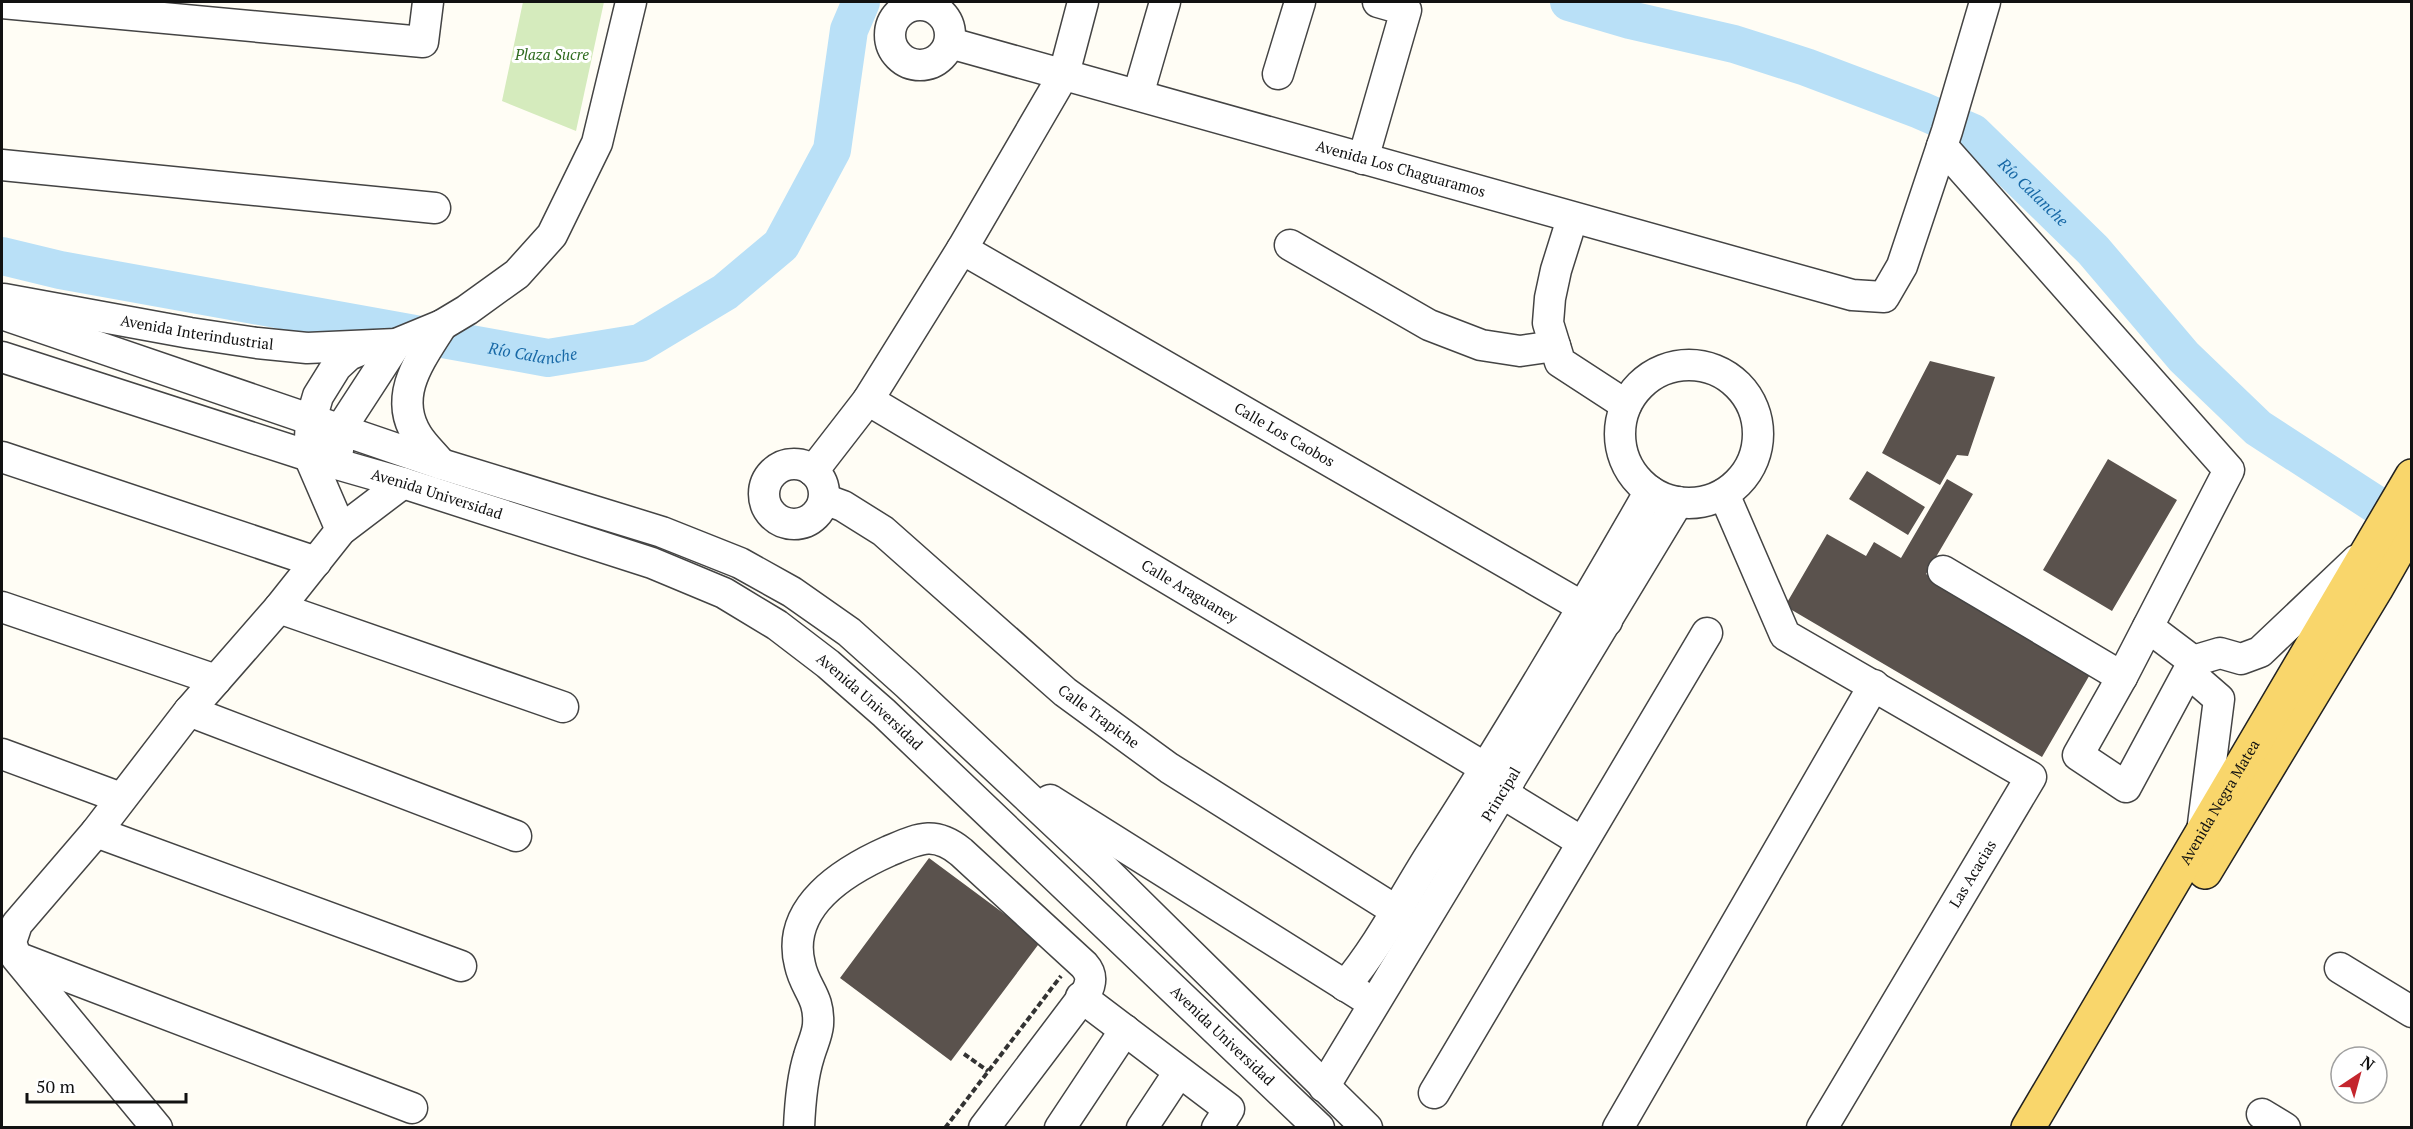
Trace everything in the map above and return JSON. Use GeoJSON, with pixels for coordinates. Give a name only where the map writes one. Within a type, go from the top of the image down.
{"type":"FeatureCollection","features":[{"type":"Feature","properties":{"kind":"main road","name":"Avenida Negra Matea"},"geometry":{"type":"LineString","coordinates":[[2051,1128],[2376,589],[2410,479]]}},
{"type":"Feature","properties":{"kind":"main road","name":"Avenida Negra Matea"},"geometry":{"type":"LineString","coordinates":[[2028,1128],[2201,835],[2390,538]]}},
{"type":"Feature","properties":{"kind":"street"},"geometry":{"type":"LineString","coordinates":[[2,2],[423,42],[428,2]]}},
{"type":"Feature","properties":{"kind":"street","name":"Avenida Interindustrial"},"geometry":{"type":"LineString","coordinates":[[2,299],[190,333],[307,348],[384,345],[454,317],[518,274],[552,235],[597,143],[631,2]]}},
{"type":"Feature","properties":{"kind":"street"},"geometry":{"type":"LineString","coordinates":[[813,471],[868,400],[962,249],[1064,74],[1083,2]]}},
{"type":"Feature","properties":{"kind":"street"},"geometry":{"type":"LineString","coordinates":[[1138,95],[1165,2]]}},
{"type":"Feature","properties":{"kind":"street"},"geometry":{"type":"LineString","coordinates":[[1278,74],[1300,2]]}},
{"type":"Feature","properties":{"kind":"street"},"geometry":{"type":"LineString","coordinates":[[1363,159],[1406,10],[1378,2]]}},
{"type":"Feature","properties":{"kind":"street"},"geometry":{"type":"LineString","coordinates":[[1985,2],[1944,139],[2229,470],[2122,677],[2078,755],[2126,787],[2192,664],[2220,653],[2241,659],[2260,652],[2390,538]]}},
{"type":"Feature","properties":{"kind":"street","name":"Avenida Los Chaguaramos"},"geometry":{"type":"LineString","coordinates":[[950,43],[1572,219],[1852,295],[1884,297],[1902,266],[1944,139]]}},
{"type":"Feature","properties":{"kind":"street"},"geometry":{"type":"LineString","coordinates":[[2,165],[435,208]]}},
{"type":"Feature","properties":{"kind":"street"},"geometry":{"type":"LineString","coordinates":[[1572,219],[1550,298],[1548,323],[1560,362],[1626,405]]}},
{"type":"Feature","properties":{"kind":"street"},"geometry":{"type":"LineString","coordinates":[[1290,245],[1429,325],[1471,341],[1501,349],[1520,351],[1556,346]]}},
{"type":"Feature","properties":{"kind":"street","name":"Calle Los Caobos"},"geometry":{"type":"LineString","coordinates":[[962,249],[1595,614]]}},
{"type":"Feature","properties":{"kind":"street","name":"Avenida Universidad"},"geometry":{"type":"LineString","coordinates":[[2,314],[441,464],[662,532],[740,563],[792,592],[849,632],[1104,868],[1367,1128]]}},
{"type":"Feature","properties":{"kind":"street","name":"Avenida Interindustrial"},"geometry":{"type":"LineString","coordinates":[[441,464],[417,435],[409,417],[406,399],[410,378],[454,317]]}},
{"type":"Feature","properties":{"kind":"street"},"geometry":{"type":"LineString","coordinates":[[341,530],[309,456],[311,420],[318,396],[336,367],[349,355],[384,345]]}},
{"type":"Feature","properties":{"kind":"street"},"geometry":{"type":"LineString","coordinates":[[337,464],[340,430],[384,345]]}},
{"type":"Feature","properties":{"kind":"street","name":"Avenida Universidad"},"geometry":{"type":"LineString","coordinates":[[2,357],[652,563],[724,593],[777,625],[828,664],[884,713],[1318,1128]]}},
{"type":"Feature","properties":{"kind":"street"},"geometry":{"type":"LineString","coordinates":[[1681,364],[1705,366],[1727,375],[1744,391],[1755,412],[1759,435],[1755,459],[1743,479],[1724,494],[1702,502],[1678,502],[1663,498],[1650,491],[1632,474],[1622,452],[1620,428],[1626,405],[1639,385],[1658,371],[1681,364]]}},
{"type":"Feature","properties":{"kind":"street","name":"Calle Araguaney"},"geometry":{"type":"LineString","coordinates":[[868,400],[1499,781],[1582,842]]}},
{"type":"Feature","properties":{"kind":"street"},"geometry":{"type":"LineString","coordinates":[[2,458],[316,562]]}},
{"type":"Feature","properties":{"kind":"street"},"geometry":{"type":"LineString","coordinates":[[793,464],[813,471],[820,479],[824,489],[824,499],[816,514],[808,521],[798,524],[781,521],[773,515],[767,507],[764,490],[774,472],[783,466],[793,464]]}},
{"type":"Feature","properties":{"kind":"street"},"geometry":{"type":"LineString","coordinates":[[157,1128],[16,957],[11,942],[17,924],[96,832],[189,711],[279,608],[341,530],[403,483]]}},
{"type":"Feature","properties":{"kind":"street","name":"Principal"},"geometry":{"type":"LineString","coordinates":[[1324,1088],[1375,1003],[1595,614],[1650,491]]}},
{"type":"Feature","properties":{"kind":"street","name":"Las Acacias"},"geometry":{"type":"LineString","coordinates":[[1724,494],[1785,635],[2031,777],[1822,1128]]}},
{"type":"Feature","properties":{"kind":"street","name":"Calle Trapiche"},"geometry":{"type":"LineString","coordinates":[[824,499],[843,506],[883,531],[1065,692],[1150,754],[1395,910]]}},
{"type":"Feature","properties":{"kind":"street","name":"Principal"},"geometry":{"type":"LineString","coordinates":[[1595,614],[1678,502]]}},
{"type":"Feature","properties":{"kind":"street"},"geometry":{"type":"LineString","coordinates":[[1943,570],[2122,677]]}},
{"type":"Feature","properties":{"kind":"street"},"geometry":{"type":"LineString","coordinates":[[2,608],[216,680]]}},
{"type":"Feature","properties":{"kind":"street"},"geometry":{"type":"LineString","coordinates":[[279,608],[563,707]]}},
{"type":"Feature","properties":{"kind":"street"},"geometry":{"type":"LineString","coordinates":[[2148,627],[2192,664],[2196,679],[2218,699],[2201,835]]}},
{"type":"Feature","properties":{"kind":"street"},"geometry":{"type":"LineString","coordinates":[[1434,1093],[1707,633]]}},
{"type":"Feature","properties":{"kind":"street"},"geometry":{"type":"LineString","coordinates":[[1618,1128],[1874,685]]}},
{"type":"Feature","properties":{"kind":"street"},"geometry":{"type":"LineString","coordinates":[[189,711],[516,837]]}},
{"type":"Feature","properties":{"kind":"street"},"geometry":{"type":"LineString","coordinates":[[2,754],[121,798]]}},
{"type":"Feature","properties":{"kind":"street","name":"Avenida Universidad"},"geometry":{"type":"LineString","coordinates":[[990,762],[1375,1003]]}},
{"type":"Feature","properties":{"kind":"street","name":"Principal"},"geometry":{"type":"LineString","coordinates":[[1345,986],[1363,964],[1395,910],[1499,781]]}},
{"type":"Feature","properties":{"kind":"street"},"geometry":{"type":"LineString","coordinates":[[96,832],[461,966]]}},
{"type":"Feature","properties":{"kind":"street"},"geometry":{"type":"LineString","coordinates":[[799,1128],[803,1085],[818,1027],[815,999],[799,964],[800,929],[810,906],[823,892],[846,874],[888,852],[922,838],[937,839],[953,846],[1088,969],[1091,980],[1090,987],[984,1128]]}},
{"type":"Feature","properties":{"kind":"street"},"geometry":{"type":"LineString","coordinates":[[16,957],[412,1108]]}},
{"type":"Feature","properties":{"kind":"street"},"geometry":{"type":"LineString","coordinates":[[2340,968],[2412,1011]]}},
{"type":"Feature","properties":{"kind":"street"},"geometry":{"type":"LineString","coordinates":[[1081,997],[1229,1109],[1217,1128]]}},
{"type":"Feature","properties":{"kind":"street"},"geometry":{"type":"LineString","coordinates":[[1060,1128],[1125,1030]]}},
{"type":"Feature","properties":{"kind":"street"},"geometry":{"type":"LineString","coordinates":[[1142,1128],[1179,1072]]}},
{"type":"Feature","properties":{"kind":"path"},"geometry":{"type":"LineString","coordinates":[[945,1128],[1065,971]]}},
{"type":"Feature","properties":{"kind":"path"},"geometry":{"type":"LineString","coordinates":[[964,1054],[987,1071]]}},
{"type":"Feature","properties":{"kind":"green space","name":"Plaza Sucre"},"geometry":{"type":"Polygon","coordinates":[[[523,2],[604,2],[576,131],[502,101],[523,2]]]}},
{"type":"Feature","properties":{"kind":"building"},"geometry":{"type":"Polygon","coordinates":[[[1930,361],[1995,377],[1968,456],[1957,455],[1940,485],[1882,453],[1930,361]]]}},
{"type":"Feature","properties":{"kind":"building"},"geometry":{"type":"Polygon","coordinates":[[[2108,459],[2177,500],[2112,611],[2043,570],[2108,459]]]}},
{"type":"Feature","properties":{"kind":"building"},"geometry":{"type":"Polygon","coordinates":[[[1867,471],[1925,507],[1908,535],[1849,499],[1867,471]]]}},
{"type":"Feature","properties":{"kind":"building"},"geometry":{"type":"Polygon","coordinates":[[[1947,479],[1973,494],[1926,574],[2092,671],[2042,757],[1785,606],[1827,534],[1866,556],[1874,542],[1901,558],[1947,479]]]}},
{"type":"Feature","properties":{"kind":"building"},"geometry":{"type":"Polygon","coordinates":[[[929,858],[1041,941],[951,1061],[840,978],[929,858]]]}},
{"type":"Feature","properties":{"kind":"waterway","name":"Río Calanche"},"geometry":{"type":"LineString","coordinates":[[2,256],[60,270],[548,358],[640,343],[725,292],[781,245],[832,150],[849,30],[861,2]]}},
{"type":"Feature","properties":{"kind":"waterway","name":"Río Calanche"},"geometry":{"type":"LineString","coordinates":[[1569,2],[1630,20],[1734,44],[1806,67],[1920,110],[1973,133],[2093,250],[2184,357],[2258,428],[2412,528]]}}]}
